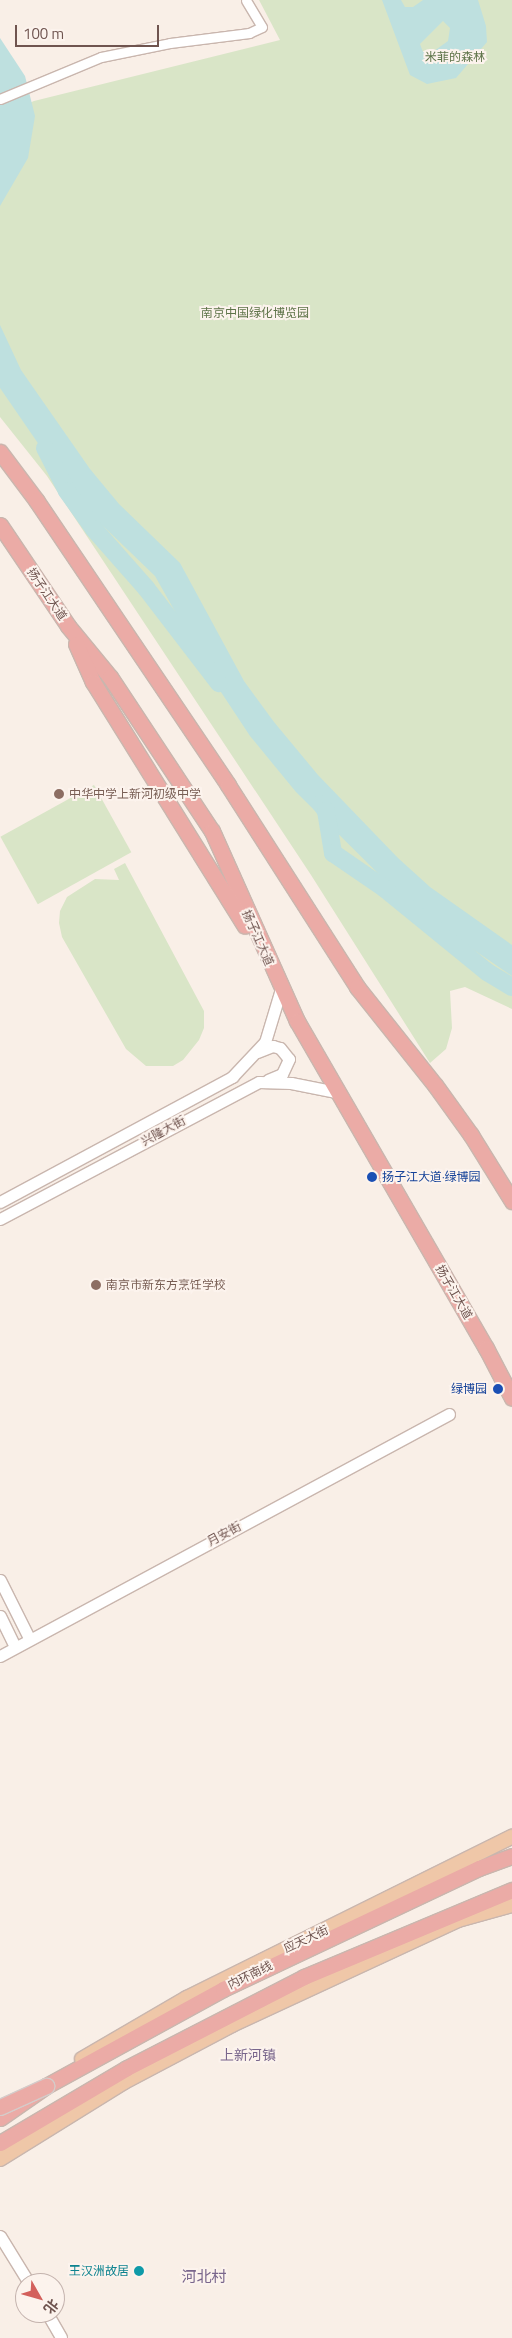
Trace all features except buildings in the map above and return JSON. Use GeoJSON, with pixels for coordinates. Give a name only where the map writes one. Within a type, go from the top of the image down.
{"type":"FeatureCollection","features":[{"type":"Feature","properties":{"kind":"highway"},"geometry":{"type":"LineString","coordinates":[[0,452],[36,500],[228,785],[357,987],[466,1127],[512,1201]]}},
{"type":"Feature","properties":{"kind":"highway","name":"扬子江大道"},"geometry":{"type":"LineString","coordinates":[[0,526],[68,626],[110,677],[212,831],[270,967],[336,1092],[496,1364],[512,1398]]}},
{"type":"Feature","properties":{"kind":"highway"},"geometry":{"type":"LineString","coordinates":[[68,626],[93,682],[270,967]]}},
{"type":"Feature","properties":{"kind":"highway"},"geometry":{"type":"LineString","coordinates":[[479,1868],[512,1850]]}},
{"type":"Feature","properties":{"kind":"highway","name":"内环南线"},"geometry":{"type":"LineString","coordinates":[[0,2118],[46,2086],[222,1989],[479,1868],[512,1856]]}},
{"type":"Feature","properties":{"kind":"highway"},"geometry":{"type":"LineString","coordinates":[[0,2151],[127,2068],[304,1977],[459,1910],[512,1890]]}},
{"type":"Feature","properties":{"kind":"highway"},"geometry":{"type":"LineString","coordinates":[[459,1910],[512,1897]]}},
{"type":"Feature","properties":{"kind":"highway"},"geometry":{"type":"LineString","coordinates":[[0,2108],[46,2086]]}},
{"type":"Feature","properties":{"kind":"highway"},"geometry":{"type":"LineString","coordinates":[[0,2143],[61,2110]]}},
{"type":"Feature","properties":{"kind":"main road","name":"兴隆大街"},"geometry":{"type":"LineString","coordinates":[[0,1202],[232,1077],[265,1042],[282,989]]}},
{"type":"Feature","properties":{"kind":"main road"},"geometry":{"type":"LineString","coordinates":[[256,1053],[274,1046],[280,1048],[289,1059],[282,1074],[259,1082]]}},
{"type":"Feature","properties":{"kind":"main road","name":"兴隆大街"},"geometry":{"type":"LineString","coordinates":[[0,1219],[259,1082],[291,1082],[336,1092]]}},
{"type":"Feature","properties":{"kind":"main road","name":"月安街"},"geometry":{"type":"LineString","coordinates":[[0,1656],[29,1638],[449,1414]]}},
{"type":"Feature","properties":{"kind":"main road"},"geometry":{"type":"LineString","coordinates":[[0,1580],[29,1638]]}},
{"type":"Feature","properties":{"kind":"main road"},"geometry":{"type":"LineString","coordinates":[[0,1616],[15,1647]]}},
{"type":"Feature","properties":{"kind":"main road","name":"应天大街"},"geometry":{"type":"LineString","coordinates":[[0,2108],[187,1998],[512,1837]]}},
{"type":"Feature","properties":{"kind":"main road"},"geometry":{"type":"LineString","coordinates":[[0,2159],[124,2082],[232,2025],[458,1920],[512,1905]]}},
{"type":"Feature","properties":{"kind":"main road"},"geometry":{"type":"LineString","coordinates":[[0,2236],[22,2273]]}},
{"type":"Feature","properties":{"kind":"main road"},"geometry":{"type":"LineString","coordinates":[[53,2323],[61,2337]]}},
{"type":"Feature","properties":{"kind":"street"},"geometry":{"type":"LineString","coordinates":[[0,99],[102,57],[170,42],[237,36],[262,27],[246,0]]}},
{"type":"Feature","properties":{"kind":"green space","name":"南京中国绿化博览园"},"geometry":{"type":"Polygon","coordinates":[[[259,0],[512,0],[512,1009],[465,987],[450,991],[452,1028],[446,1049],[430,1063],[311,875],[47,476],[0,417],[0,115],[34,101],[280,40],[259,0]]]}},
{"type":"Feature","properties":{"kind":"green space"},"geometry":{"type":"Polygon","coordinates":[[[94,785],[131,852],[38,904],[0,837],[94,785]]]}},
{"type":"Feature","properties":{"kind":"green space"},"geometry":{"type":"Polygon","coordinates":[[[125,863],[204,1011],[204,1028],[199,1040],[183,1060],[173,1066],[146,1066],[126,1049],[62,937],[59,923],[60,911],[67,897],[95,879],[119,880],[114,869],[125,863]]]}},
{"type":"Feature","properties":{"kind":"water"},"geometry":{"type":"Polygon","coordinates":[[[382,0],[401,0],[405,7],[413,7],[423,0],[478,0],[486,26],[487,42],[456,78],[427,84],[410,75],[382,0]],[[443,21],[420,44],[423,52],[434,51],[448,41],[450,28],[443,21]]]}},
{"type":"Feature","properties":{"kind":"water"},"geometry":{"type":"Polygon","coordinates":[[[0,38],[25,76],[35,116],[28,158],[0,206],[0,38]]]}},
{"type":"Feature","properties":{"kind":"water"},"geometry":{"type":"Polygon","coordinates":[[[0,325],[21,370],[90,469],[119,504],[180,563],[244,681],[274,722],[318,775],[398,858],[430,887],[512,945],[512,976],[413,908],[296,792],[250,736],[217,686],[155,576],[99,522],[66,484],[0,388],[0,325]]]}},
{"type":"Feature","properties":{"kind":"waterway"},"geometry":{"type":"LineString","coordinates":[[45,448],[67,491],[94,529],[146,588],[219,683]]}},
{"type":"Feature","properties":{"kind":"waterway"},"geometry":{"type":"LineString","coordinates":[[321,804],[326,811],[333,853],[384,888],[487,972],[512,987]]}},
{"type":"Feature","properties":{"kind":"place","name":"中华中学上新河初级中学"},"geometry":{"type":"Point","coordinates":[59,794]}},
{"type":"Feature","properties":{"kind":"place","name":"扬子江大道·绿博园"},"geometry":{"type":"Point","coordinates":[372,1177]}},
{"type":"Feature","properties":{"kind":"place","name":"南京市新东方烹饪学校"},"geometry":{"type":"Point","coordinates":[96,1285]}},
{"type":"Feature","properties":{"kind":"place","name":"绿博园"},"geometry":{"type":"Point","coordinates":[498,1389]}},
{"type":"Feature","properties":{"kind":"place","name":"王汉洲故居"},"geometry":{"type":"Point","coordinates":[139,2271]}},
{"type":"Feature","properties":{"kind":"district","name":"上新河镇"},"geometry":{"type":"Point","coordinates":[248,2055]}},
{"type":"Feature","properties":{"kind":"district","name":"河北村"},"geometry":{"type":"Point","coordinates":[204,2277]}},
{"type":"Feature","properties":{"kind":"park label","name":"米菲的森林"},"geometry":{"type":"Point","coordinates":[455,57]}}]}
